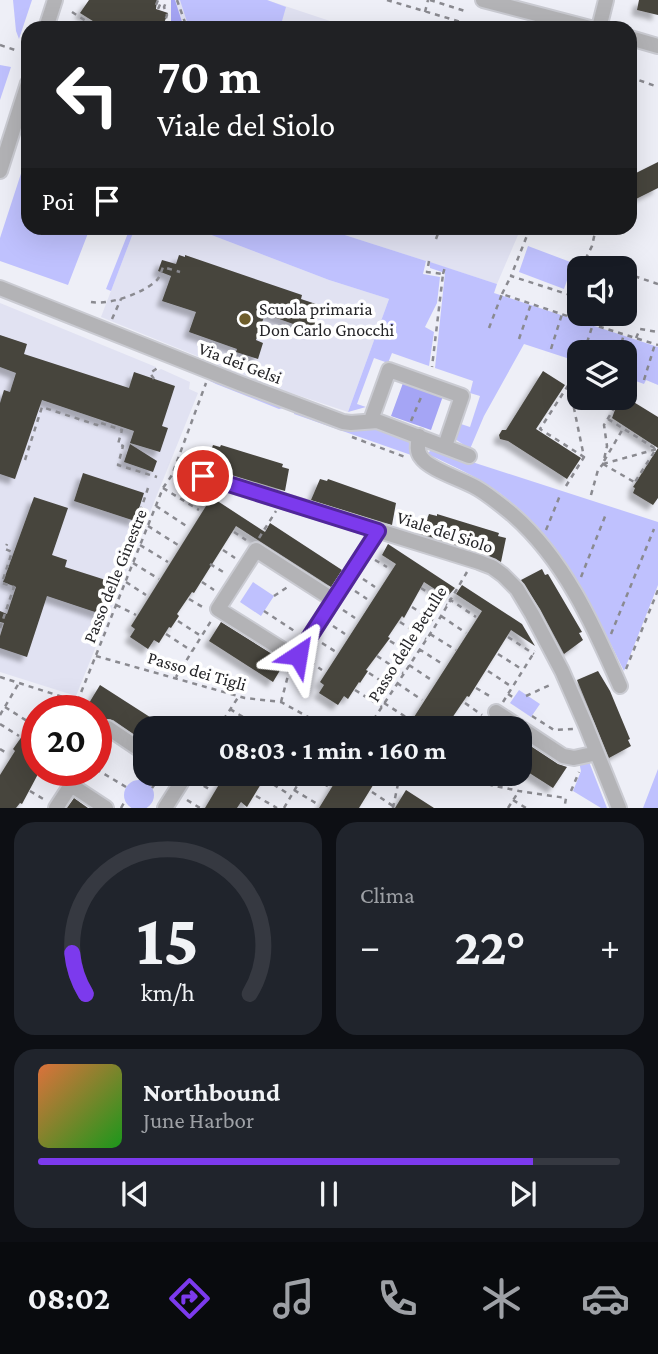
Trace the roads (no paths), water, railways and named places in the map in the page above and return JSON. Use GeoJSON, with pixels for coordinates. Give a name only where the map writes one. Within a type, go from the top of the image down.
{"type":"FeatureCollection","features":[{"type":"Feature","properties":{"kind":"street"},"geometry":{"type":"LineString","coordinates":[[48,21],[55,0]]}},
{"type":"Feature","properties":{"kind":"street"},"geometry":{"type":"LineString","coordinates":[[483,0],[563,21]]}},
{"type":"Feature","properties":{"kind":"street"},"geometry":{"type":"LineString","coordinates":[[601,21],[606,0]]}},
{"type":"Feature","properties":{"kind":"street"},"geometry":{"type":"LineString","coordinates":[[637,40],[658,46]]}},
{"type":"Feature","properties":{"kind":"street"},"geometry":{"type":"LineString","coordinates":[[0,171],[21,105]]}},
{"type":"Feature","properties":{"kind":"street","name":"Via dei Gelsi"},"geometry":{"type":"LineString","coordinates":[[0,288],[346,423],[371,420],[414,430],[470,456]]}},
{"type":"Feature","properties":{"kind":"street"},"geometry":{"type":"LineString","coordinates":[[371,420],[389,370],[462,396],[445,446]]}},
{"type":"Feature","properties":{"kind":"street"},"geometry":{"type":"LineString","coordinates":[[414,430],[419,454],[425,462],[479,489],[512,514],[537,540],[571,586],[620,685]]}},
{"type":"Feature","properties":{"kind":"street","name":"Viale del Siolo"},"geometry":{"type":"LineString","coordinates":[[203,476],[486,565],[510,581],[549,644],[619,808]]}},
{"type":"Feature","properties":{"kind":"street"},"geometry":{"type":"LineString","coordinates":[[332,599],[255,548],[216,612],[296,658],[378,531]]}},
{"type":"Feature","properties":{"kind":"street"},"geometry":{"type":"LineString","coordinates":[[496,712],[564,756],[576,758],[597,753]]}},
{"type":"Feature","properties":{"kind":"street"},"geometry":{"type":"LineString","coordinates":[[112,731],[133,744]]}},
{"type":"Feature","properties":{"kind":"street"},"geometry":{"type":"LineString","coordinates":[[165,808],[179,786]]}},
{"type":"Feature","properties":{"kind":"street"},"geometry":{"type":"LineString","coordinates":[[56,808],[69,788],[106,808]]}},
{"type":"Feature","properties":{"kind":"place","name":"Scuola primaria Don Carlo Gnocchi"},"geometry":{"type":"Point","coordinates":[245,319]}}]}
